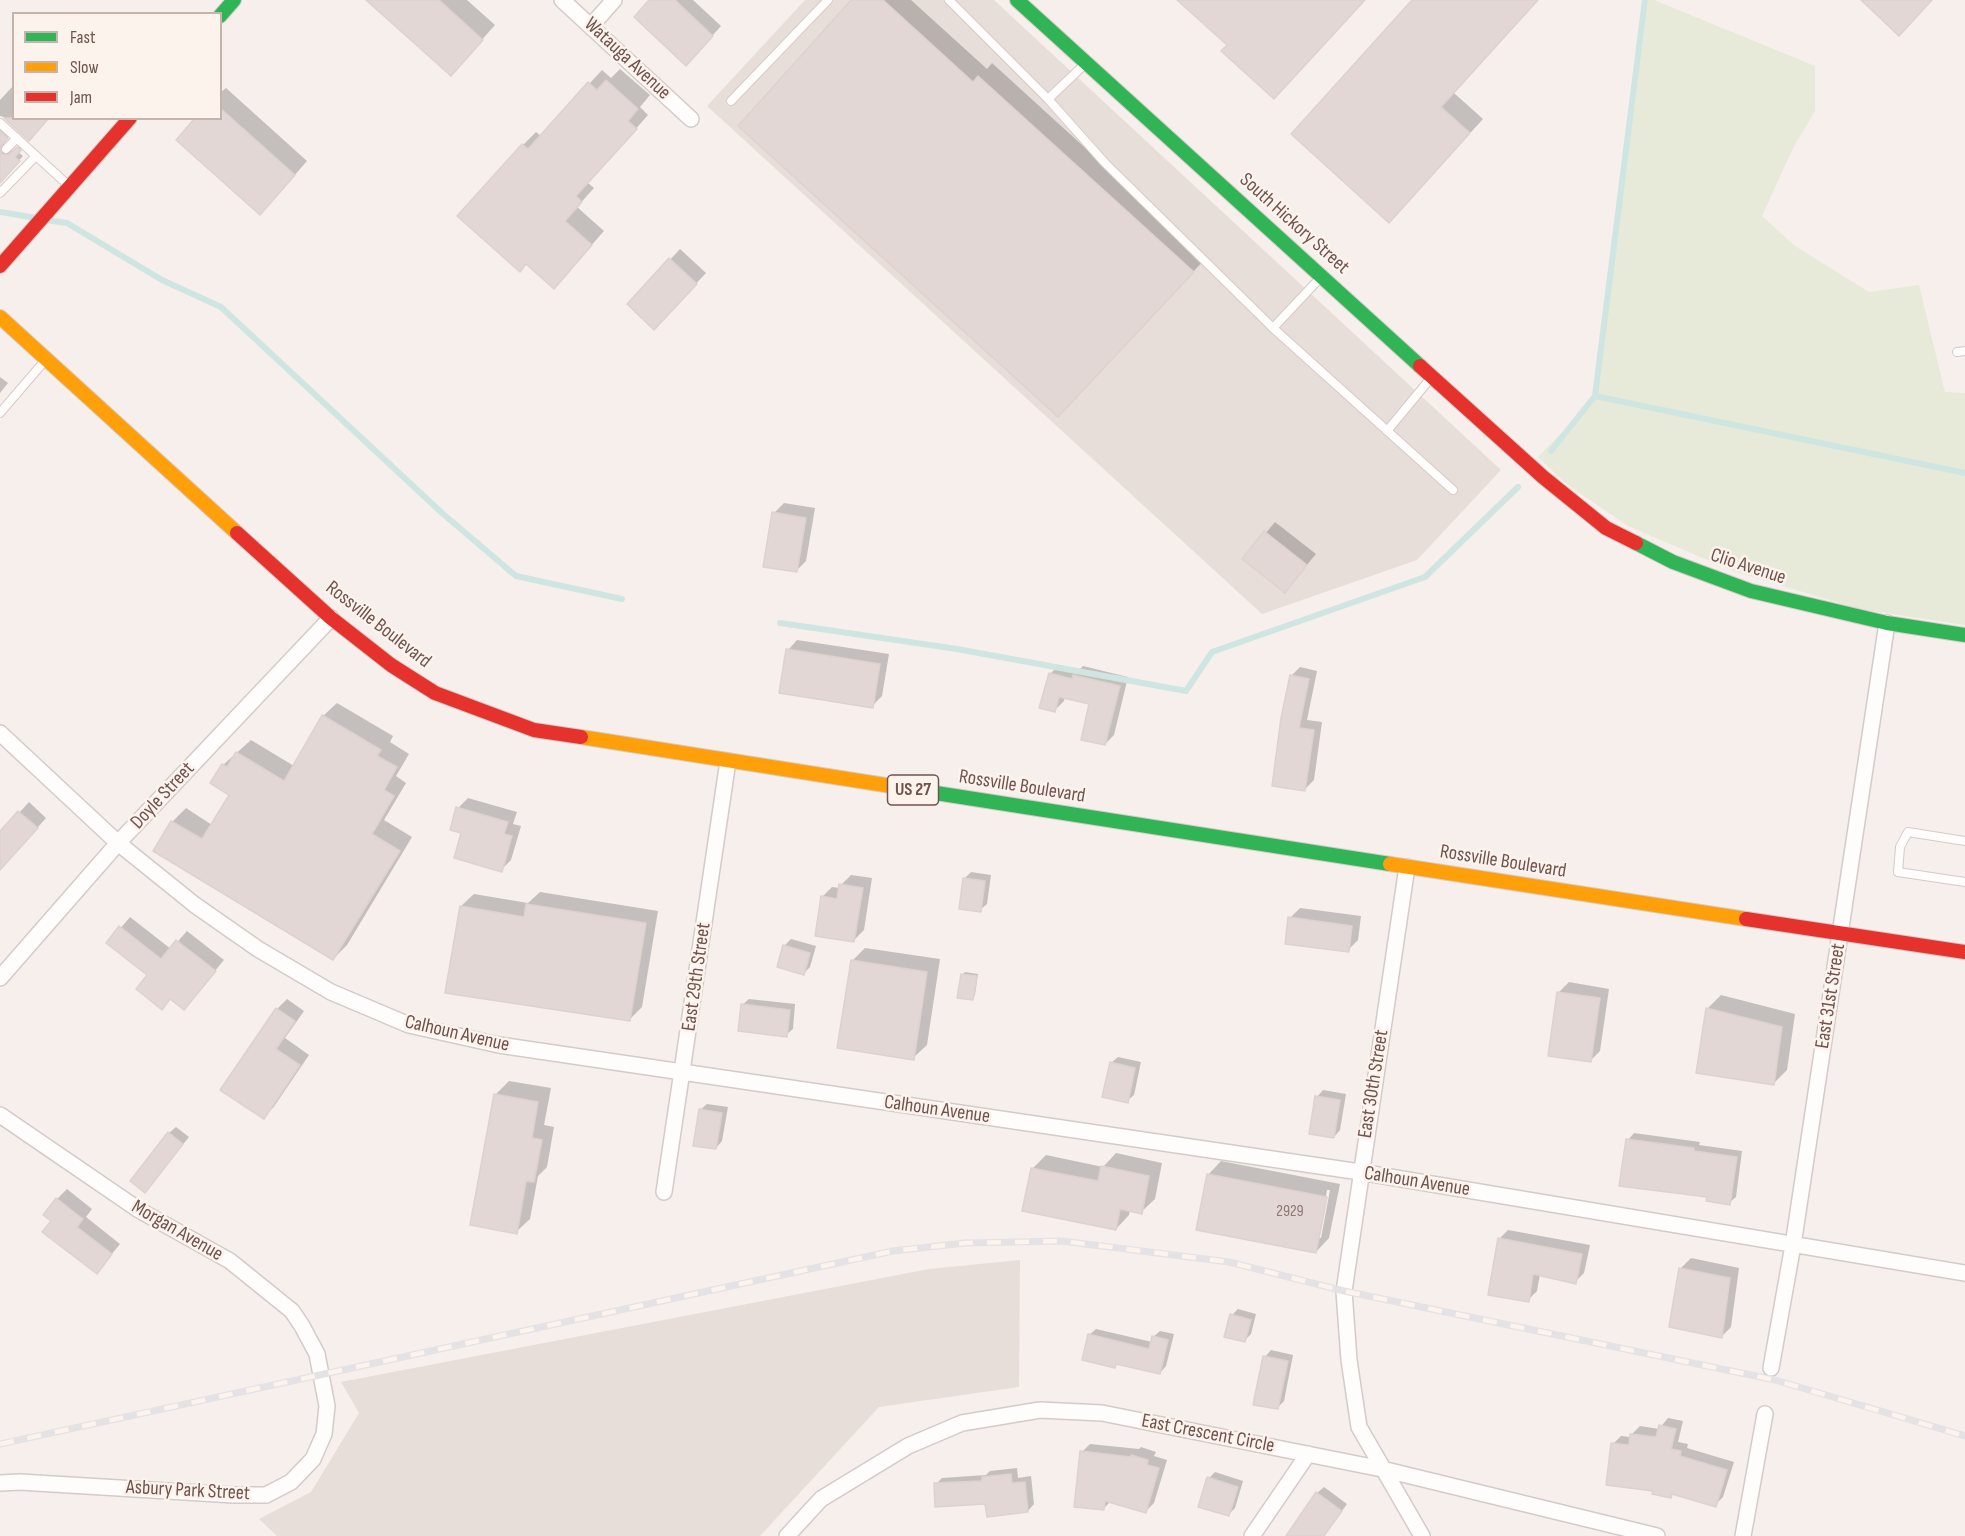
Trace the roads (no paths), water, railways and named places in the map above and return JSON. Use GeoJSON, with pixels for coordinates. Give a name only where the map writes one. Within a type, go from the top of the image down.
{"type":"FeatureCollection","features":[{"type":"Feature","properties":{"kind":"main road"},"geometry":{"type":"LineString","coordinates":[[222,14],[234,0]]}},
{"type":"Feature","properties":{"kind":"main road","name":"South Hickory Street"},"geometry":{"type":"LineString","coordinates":[[1017,0],[1543,477]]}},
{"type":"Feature","properties":{"kind":"main road"},"geometry":{"type":"LineString","coordinates":[[0,266],[128,120]]}},
{"type":"Feature","properties":{"kind":"main road","name":"Rossville Boulevard"},"geometry":{"type":"LineString","coordinates":[[2,323],[47,359],[331,618],[391,665],[435,693],[534,730],[1965,952]]}},
{"type":"Feature","properties":{"kind":"main road","name":"Clio Avenue"},"geometry":{"type":"LineString","coordinates":[[1543,477],[1606,528],[1673,562],[1751,591],[1887,623],[1965,635]]}},
{"type":"Feature","properties":{"kind":"street","name":"Watauga Avenue"},"geometry":{"type":"LineString","coordinates":[[562,0],[691,119]]}},
{"type":"Feature","properties":{"kind":"street"},"geometry":{"type":"LineString","coordinates":[[591,26],[614,0]]}},
{"type":"Feature","properties":{"kind":"street","name":"Doyle Street"},"geometry":{"type":"LineString","coordinates":[[0,978],[118,843],[331,618]]}},
{"type":"Feature","properties":{"kind":"street","name":"East 31st Street"},"geometry":{"type":"LineString","coordinates":[[1771,1368],[1793,1245],[1887,623]]}},
{"type":"Feature","properties":{"kind":"street","name":"Calhoun Avenue"},"geometry":{"type":"LineString","coordinates":[[0,734],[118,843],[195,905],[258,949],[331,992],[410,1025],[499,1045],[1360,1172],[1965,1273]]}},
{"type":"Feature","properties":{"kind":"street","name":"East 29th Street"},"geometry":{"type":"LineString","coordinates":[[664,1192],[728,761]]}},
{"type":"Feature","properties":{"kind":"street","name":"East 30th Street"},"geometry":{"type":"LineString","coordinates":[[1407,867],[1344,1291],[1349,1360],[1359,1426],[1422,1536]]}},
{"type":"Feature","properties":{"kind":"street","name":"Morgan Avenue"},"geometry":{"type":"LineString","coordinates":[[0,1115],[139,1210],[230,1261],[266,1290],[292,1311],[302,1326],[317,1354],[322,1375]]}},
{"type":"Feature","properties":{"kind":"street","name":"Asbury Park Street"},"geometry":{"type":"LineString","coordinates":[[0,1484],[20,1482],[266,1495],[291,1482],[313,1459],[324,1434],[327,1406],[322,1375]]}},
{"type":"Feature","properties":{"kind":"street","name":"East Crescent Circle"},"geometry":{"type":"LineString","coordinates":[[787,1536],[821,1499],[908,1446],[962,1423],[1040,1410],[1102,1413],[1382,1469],[1657,1536]]}},
{"type":"Feature","properties":{"kind":"street"},"geometry":{"type":"LineString","coordinates":[[1743,1536],[1765,1414]]}},
{"type":"Feature","properties":{"kind":"street"},"geometry":{"type":"LineString","coordinates":[[1252,1536],[1308,1454]]}},
{"type":"Feature","properties":{"kind":"lane"},"geometry":{"type":"LineString","coordinates":[[731,101],[828,0]]}},
{"type":"Feature","properties":{"kind":"lane"},"geometry":{"type":"LineString","coordinates":[[949,0],[1048,99],[1105,163],[1273,328],[1453,490]]}},
{"type":"Feature","properties":{"kind":"lane"},"geometry":{"type":"LineString","coordinates":[[1048,99],[1087,62]]}},
{"type":"Feature","properties":{"kind":"lane"},"geometry":{"type":"LineString","coordinates":[[0,123],[70,186]]}},
{"type":"Feature","properties":{"kind":"lane"},"geometry":{"type":"LineString","coordinates":[[6,149],[16,138]]}},
{"type":"Feature","properties":{"kind":"lane"},"geometry":{"type":"LineString","coordinates":[[0,193],[36,156]]}},
{"type":"Feature","properties":{"kind":"lane"},"geometry":{"type":"LineString","coordinates":[[1273,328],[1322,276]]}},
{"type":"Feature","properties":{"kind":"lane"},"geometry":{"type":"LineString","coordinates":[[0,413],[47,359]]}},
{"type":"Feature","properties":{"kind":"lane"},"geometry":{"type":"LineString","coordinates":[[1387,431],[1432,376]]}},
{"type":"Feature","properties":{"kind":"lane"},"geometry":{"type":"LineString","coordinates":[[1965,841],[1908,832],[1900,847],[1898,872],[1965,882]]}},
{"type":"Feature","properties":{"kind":"waterway"},"geometry":{"type":"LineString","coordinates":[[1551,451],[1595,396],[1645,0]]}},
{"type":"Feature","properties":{"kind":"waterway"},"geometry":{"type":"LineString","coordinates":[[0,212],[36,218]]}},
{"type":"Feature","properties":{"kind":"waterway"},"geometry":{"type":"LineString","coordinates":[[46,220],[67,223],[162,280],[221,307],[442,513],[516,576],[622,599]]}},
{"type":"Feature","properties":{"kind":"waterway"},"geometry":{"type":"LineString","coordinates":[[1595,396],[1965,473]]}},
{"type":"Feature","properties":{"kind":"waterway"},"geometry":{"type":"LineString","coordinates":[[780,623],[957,649],[1186,691],[1212,652],[1425,577],[1518,487]]}},
{"type":"Feature","properties":{"kind":"railway"},"geometry":{"type":"LineString","coordinates":[[0,1444],[893,1251],[965,1243],[1062,1241],[1229,1262],[1344,1291],[1775,1380],[1965,1436]]}}]}
